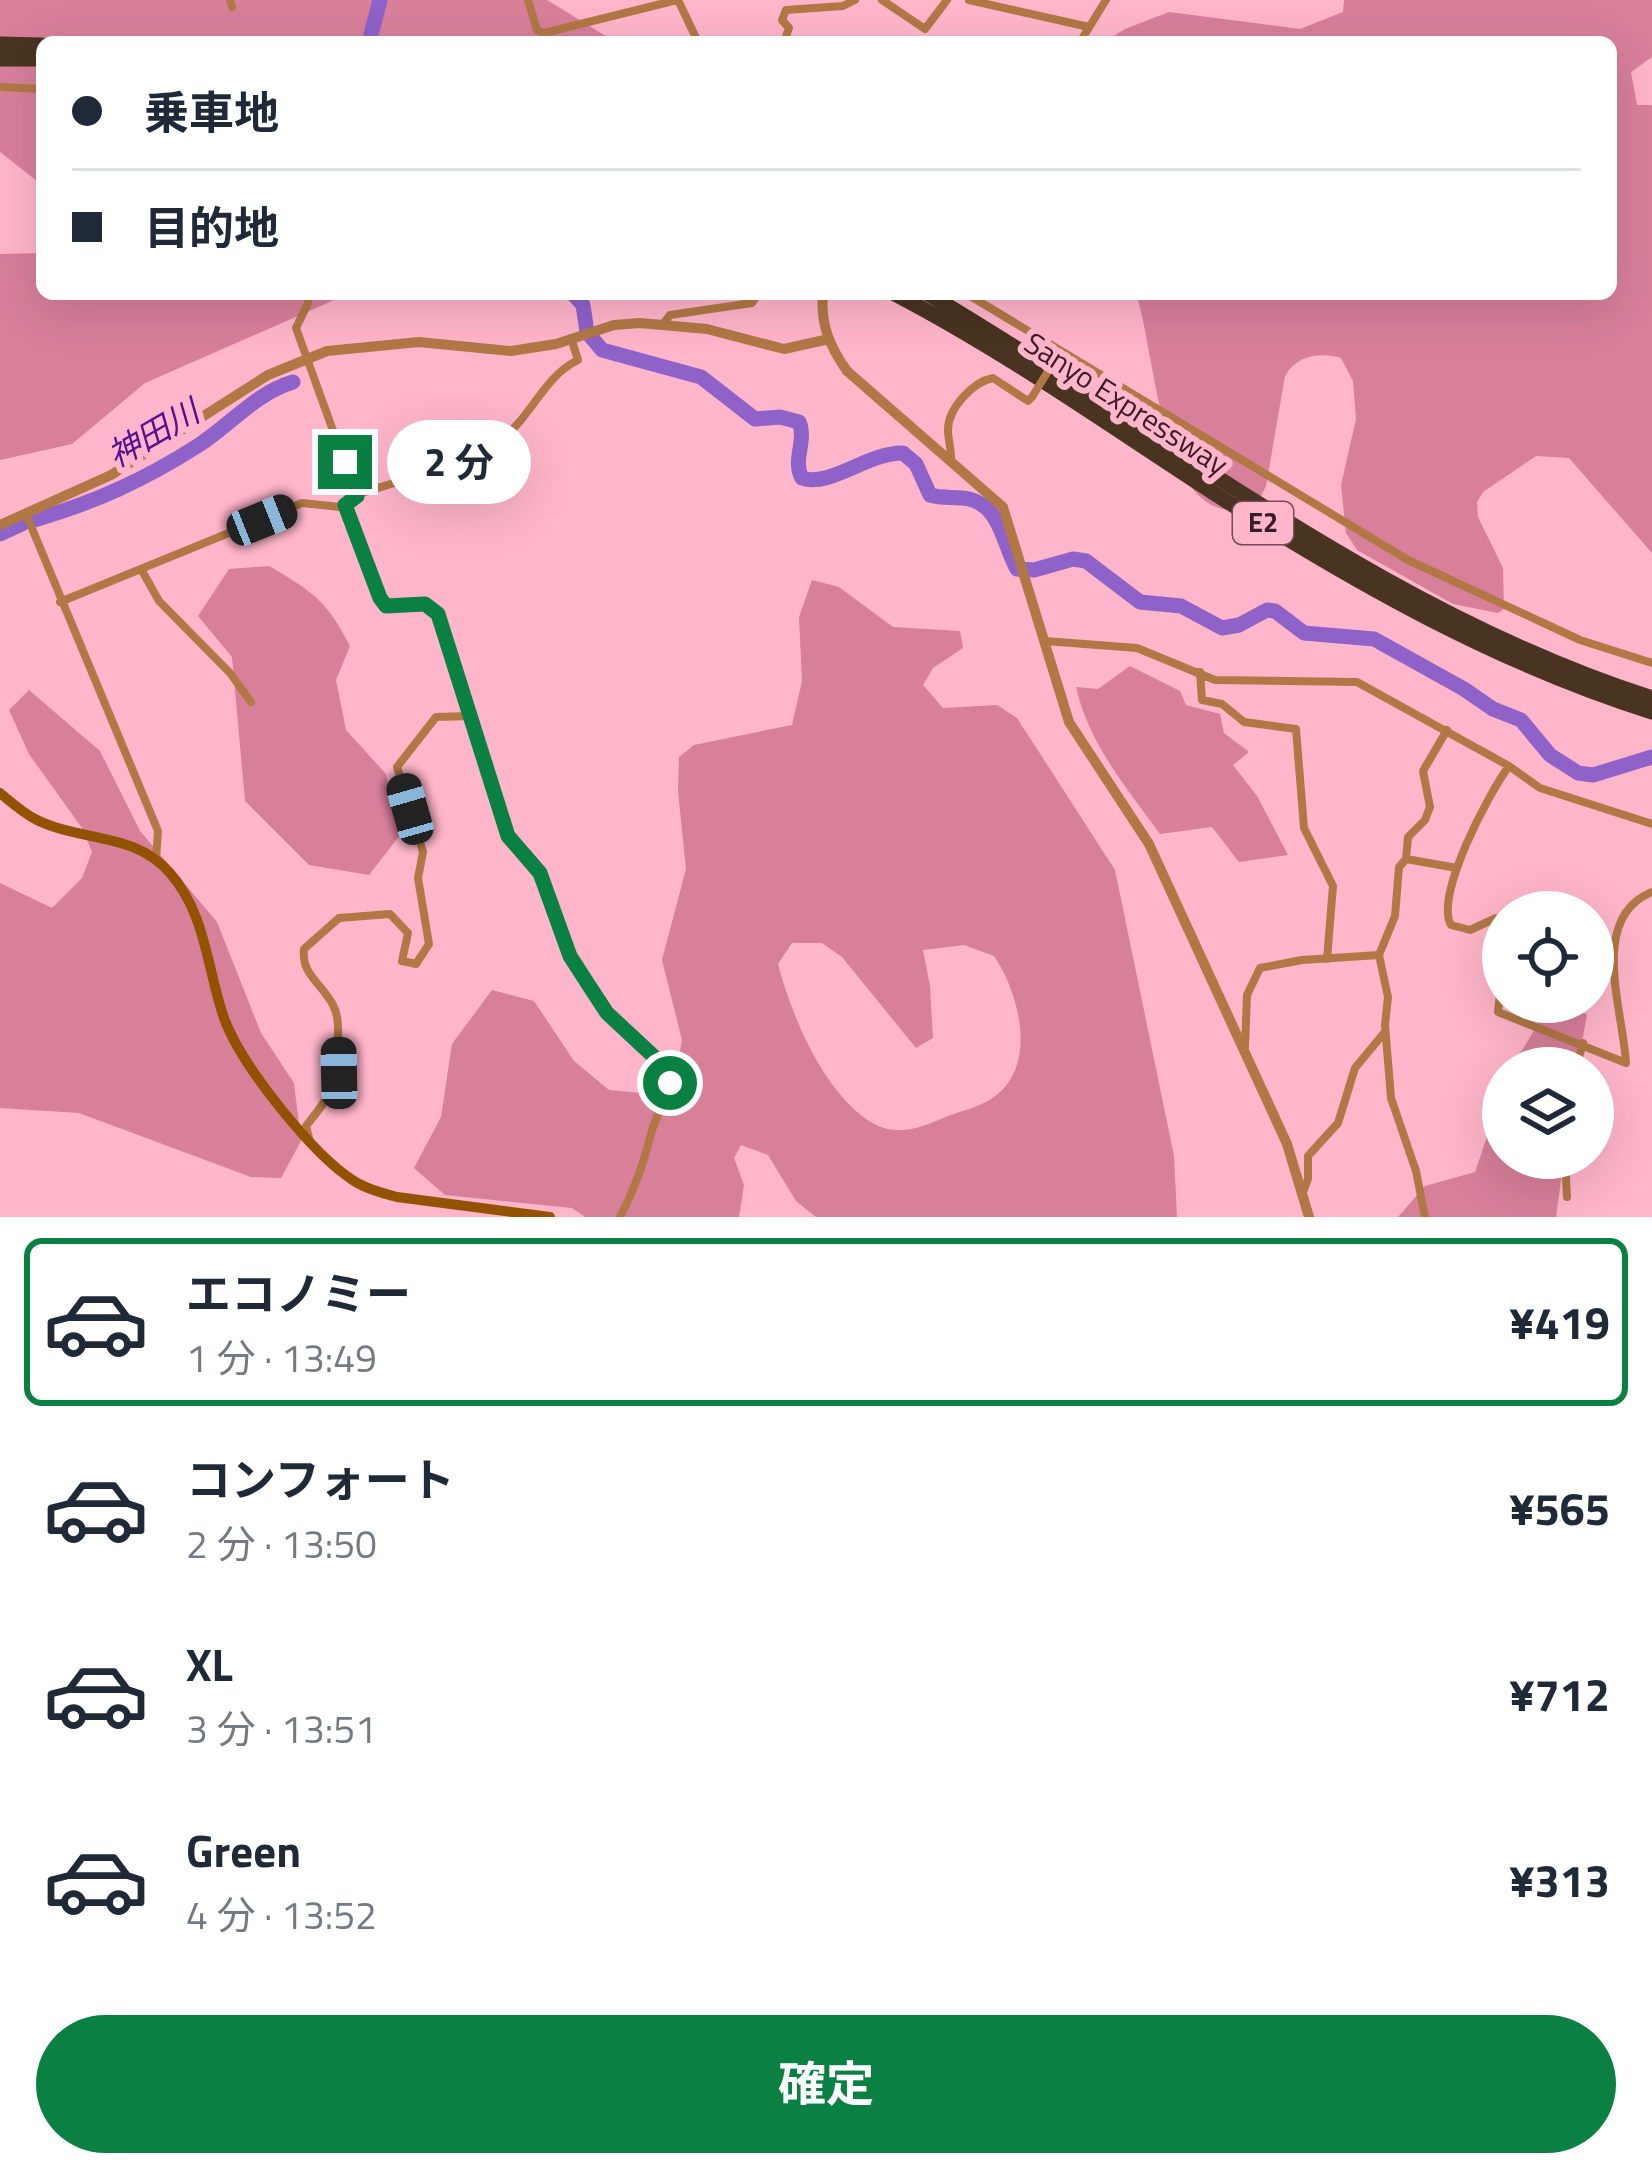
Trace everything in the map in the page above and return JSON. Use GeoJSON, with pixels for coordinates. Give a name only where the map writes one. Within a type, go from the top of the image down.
{"type":"FeatureCollection","features":[{"type":"Feature","properties":{"kind":"highway"},"geometry":{"type":"LineString","coordinates":[[0,44],[36,45]]}},
{"type":"Feature","properties":{"kind":"highway"},"geometry":{"type":"LineString","coordinates":[[0,59],[36,59]]}},
{"type":"Feature","properties":{"kind":"highway","name":"Sanyo Expressway"},"geometry":{"type":"LineString","coordinates":[[905,300],[1055,388],[1322,560],[1426,619],[1538,672],[1652,712]]}},
{"type":"Feature","properties":{"kind":"highway","name":"Sanyo Expressway"},"geometry":{"type":"LineString","coordinates":[[937,300],[1330,548],[1430,605],[1543,659],[1652,698]]}},
{"type":"Feature","properties":{"kind":"main road"},"geometry":{"type":"LineString","coordinates":[[0,793],[38,821],[120,841],[155,859],[193,908],[234,1041],[260,1084],[339,1169],[375,1191],[550,1217]]}},
{"type":"Feature","properties":{"kind":"street"},"geometry":{"type":"LineString","coordinates":[[528,0],[537,30],[544,33],[678,0],[695,36]]}},
{"type":"Feature","properties":{"kind":"street"},"geometry":{"type":"LineString","coordinates":[[786,36],[789,28],[782,20],[786,10],[824,3],[843,6],[855,0]]}},
{"type":"Feature","properties":{"kind":"street"},"geometry":{"type":"LineString","coordinates":[[882,0],[925,28],[947,0]]}},
{"type":"Feature","properties":{"kind":"street"},"geometry":{"type":"LineString","coordinates":[[969,0],[1089,27]]}},
{"type":"Feature","properties":{"kind":"street"},"geometry":{"type":"LineString","coordinates":[[1084,36],[1106,0]]}},
{"type":"Feature","properties":{"kind":"street"},"geometry":{"type":"LineString","coordinates":[[0,87],[36,89]]}},
{"type":"Feature","properties":{"kind":"street"},"geometry":{"type":"LineString","coordinates":[[308,300],[296,328],[357,496]]}},
{"type":"Feature","properties":{"kind":"street"},"geometry":{"type":"LineString","coordinates":[[663,323],[670,315],[754,300]]}},
{"type":"Feature","properties":{"kind":"street"},"geometry":{"type":"LineString","coordinates":[[824,300],[823,322],[847,371],[1004,507],[1070,722],[1149,844],[1287,1144],[1310,1217]]}},
{"type":"Feature","properties":{"kind":"street"},"geometry":{"type":"LineString","coordinates":[[978,300],[1408,560],[1580,640],[1652,663]]}},
{"type":"Feature","properties":{"kind":"street"},"geometry":{"type":"LineString","coordinates":[[0,525],[110,476],[238,393],[308,357],[354,346],[402,343],[511,351],[595,329],[663,323],[726,333],[770,348],[798,348],[829,339]]}},
{"type":"Feature","properties":{"kind":"street"},"geometry":{"type":"LineString","coordinates":[[60,602],[302,503],[345,505],[357,496],[503,438],[558,372],[578,360],[575,336]]}},
{"type":"Feature","properties":{"kind":"street"},"geometry":{"type":"LineString","coordinates":[[951,460],[951,412],[979,382],[992,378],[1028,401],[1061,350]]}},
{"type":"Feature","properties":{"kind":"street"},"geometry":{"type":"LineString","coordinates":[[345,505],[386,606],[425,604],[438,614],[508,836],[540,873],[570,956],[607,1013],[667,1070],[669,1089],[651,1130],[640,1178],[620,1217]]}},
{"type":"Feature","properties":{"kind":"street"},"geometry":{"type":"LineString","coordinates":[[26,514],[158,831],[155,859]]}},
{"type":"Feature","properties":{"kind":"street"},"geometry":{"type":"LineString","coordinates":[[141,569],[175,620],[230,673],[251,702]]}},
{"type":"Feature","properties":{"kind":"street"},"geometry":{"type":"LineString","coordinates":[[1045,641],[1125,646],[1215,680],[1358,682],[1540,788],[1652,824]]}},
{"type":"Feature","properties":{"kind":"street"},"geometry":{"type":"LineString","coordinates":[[1200,672],[1202,700],[1222,704],[1244,722],[1296,729],[1304,828],[1333,886],[1327,958]]}},
{"type":"Feature","properties":{"kind":"street"},"geometry":{"type":"LineString","coordinates":[[309,1138],[306,1126],[333,1090],[339,1073],[338,1018],[303,965],[304,949],[339,918],[390,914],[408,933],[402,962],[416,964],[422,958],[429,944],[418,878],[422,852],[398,767],[436,716],[471,716]]}},
{"type":"Feature","properties":{"kind":"street"},"geometry":{"type":"LineString","coordinates":[[1425,1217],[1416,1171],[1390,1098],[1388,997],[1379,955],[1395,916],[1399,867],[1406,859],[1411,832],[1425,820],[1430,807],[1423,771],[1447,730]]}},
{"type":"Feature","properties":{"kind":"street"},"geometry":{"type":"LineString","coordinates":[[1482,924],[1470,930],[1448,921],[1447,900],[1457,868],[1509,766]]}},
{"type":"Feature","properties":{"kind":"street"},"geometry":{"type":"LineString","coordinates":[[1406,859],[1457,868]]}},
{"type":"Feature","properties":{"kind":"street"},"geometry":{"type":"LineString","coordinates":[[1528,1023],[1626,1063],[1612,944],[1620,915],[1629,904],[1652,892]]}},
{"type":"Feature","properties":{"kind":"street"},"geometry":{"type":"LineString","coordinates":[[1244,1052],[1247,995],[1260,968],[1379,955]]}},
{"type":"Feature","properties":{"kind":"street"},"geometry":{"type":"LineString","coordinates":[[1303,1192],[1308,1156],[1338,1123],[1355,1068],[1386,1032]]}},
{"type":"Feature","properties":{"kind":"street"},"geometry":{"type":"LineString","coordinates":[[1582,1047],[1583,1043]]}},
{"type":"Feature","properties":{"kind":"street"},"geometry":{"type":"LineString","coordinates":[[1566,1179],[1567,1197]]}},
{"type":"Feature","properties":{"kind":"shaded area"},"geometry":{"type":"Polygon","coordinates":[[[0,0],[547,0],[607,36],[36,36],[36,180],[0,152],[0,0]]]}},
{"type":"Feature","properties":{"kind":"shaded area"},"geometry":{"type":"Polygon","coordinates":[[[1344,0],[1652,0],[1652,57],[1631,72],[1637,105],[1652,105],[1652,553],[1569,458],[1536,456],[1483,492],[1477,502],[1478,517],[1503,568],[1504,609],[1498,613],[1453,604],[1357,550],[1346,533],[1341,485],[1356,419],[1353,381],[1341,358],[1333,356],[1302,359],[1285,376],[1266,486],[1256,506],[1224,509],[1199,496],[1181,470],[1158,396],[1138,300],[1617,300],[1617,36],[1114,36],[1169,12],[1300,29],[1343,12],[1344,0]]]}},
{"type":"Feature","properties":{"kind":"shaded area"},"geometry":{"type":"Polygon","coordinates":[[[36,253],[36,300],[334,300],[145,383],[72,444],[0,460],[0,254],[36,253]]]}},
{"type":"Feature","properties":{"kind":"shaded area"},"geometry":{"type":"Polygon","coordinates":[[[269,566],[317,598],[350,646],[336,680],[346,730],[386,774],[400,835],[369,875],[309,865],[245,801],[232,657],[198,616],[229,569],[269,566]]]}},
{"type":"Feature","properties":{"kind":"shaded area"},"geometry":{"type":"Polygon","coordinates":[[[812,580],[839,587],[893,627],[960,631],[963,648],[933,668],[923,685],[943,708],[997,705],[1017,718],[1115,870],[1174,1156],[1177,1217],[816,1217],[796,1201],[768,1155],[741,1145],[734,1158],[744,1185],[739,1217],[585,1217],[572,1208],[445,1195],[414,1168],[441,1117],[452,1044],[492,990],[534,1001],[574,1061],[609,1090],[665,1095],[673,1090],[682,1040],[662,960],[686,869],[679,757],[694,745],[792,725],[802,681],[799,617],[812,580]],[[792,943],[778,964],[820,1067],[862,1116],[884,1128],[916,1128],[981,1104],[1006,1086],[1020,1051],[1020,1031],[1011,990],[994,956],[964,945],[923,950],[933,1038],[916,1048],[842,957],[822,943],[792,943]]]}},
{"type":"Feature","properties":{"kind":"shaded area"},"geometry":{"type":"Polygon","coordinates":[[[1130,666],[1180,691],[1186,705],[1220,714],[1224,733],[1249,752],[1233,765],[1257,796],[1288,855],[1239,862],[1212,827],[1160,834],[1099,746],[1076,687],[1098,689],[1130,666]]]}},
{"type":"Feature","properties":{"kind":"shaded area"},"geometry":{"type":"Polygon","coordinates":[[[29,690],[100,751],[140,831],[217,922],[261,1033],[294,1083],[301,1141],[281,1178],[251,1177],[79,1113],[0,1108],[0,883],[52,908],[82,878],[92,852],[82,828],[29,754],[9,710],[29,690]]]}},
{"type":"Feature","properties":{"kind":"shaded area"},"geometry":{"type":"Polygon","coordinates":[[[1539,1023],[1585,1023],[1581,1047],[1524,1047],[1539,1023]]]}},
{"type":"Feature","properties":{"kind":"shaded area"},"geometry":{"type":"Polygon","coordinates":[[[1482,1152],[1482,1179],[1561,1179],[1556,1217],[1398,1217],[1425,1186],[1475,1172],[1482,1152]]]}},
{"type":"Feature","properties":{"kind":"waterway"},"geometry":{"type":"LineString","coordinates":[[371,36],[380,0]]}},
{"type":"Feature","properties":{"kind":"waterway"},"geometry":{"type":"LineString","coordinates":[[578,300],[587,332],[602,350],[701,377],[755,419],[780,417],[799,422],[802,478],[824,478],[903,453],[916,464],[930,495],[969,499],[988,510],[1017,569],[1086,561],[1140,602],[1181,606],[1222,628],[1267,610],[1304,633],[1374,639],[1493,709],[1521,720],[1550,755],[1578,773],[1593,775],[1652,757]]}},
{"type":"Feature","properties":{"kind":"waterway","name":"神田川"},"geometry":{"type":"LineString","coordinates":[[34,520],[99,498],[159,469],[267,394],[293,382]]}},
{"type":"Feature","properties":{"kind":"waterway","name":"神田川"},"geometry":{"type":"LineString","coordinates":[[0,534],[22,524]]}},
{"type":"Feature","properties":{"kind":"route"},"geometry":{"type":"LineString","coordinates":[[345,462],[357,496],[345,505],[380,598],[386,606],[425,604],[438,614],[508,836],[540,873],[570,956],[607,1013],[664,1066],[670,1083]]}}]}
